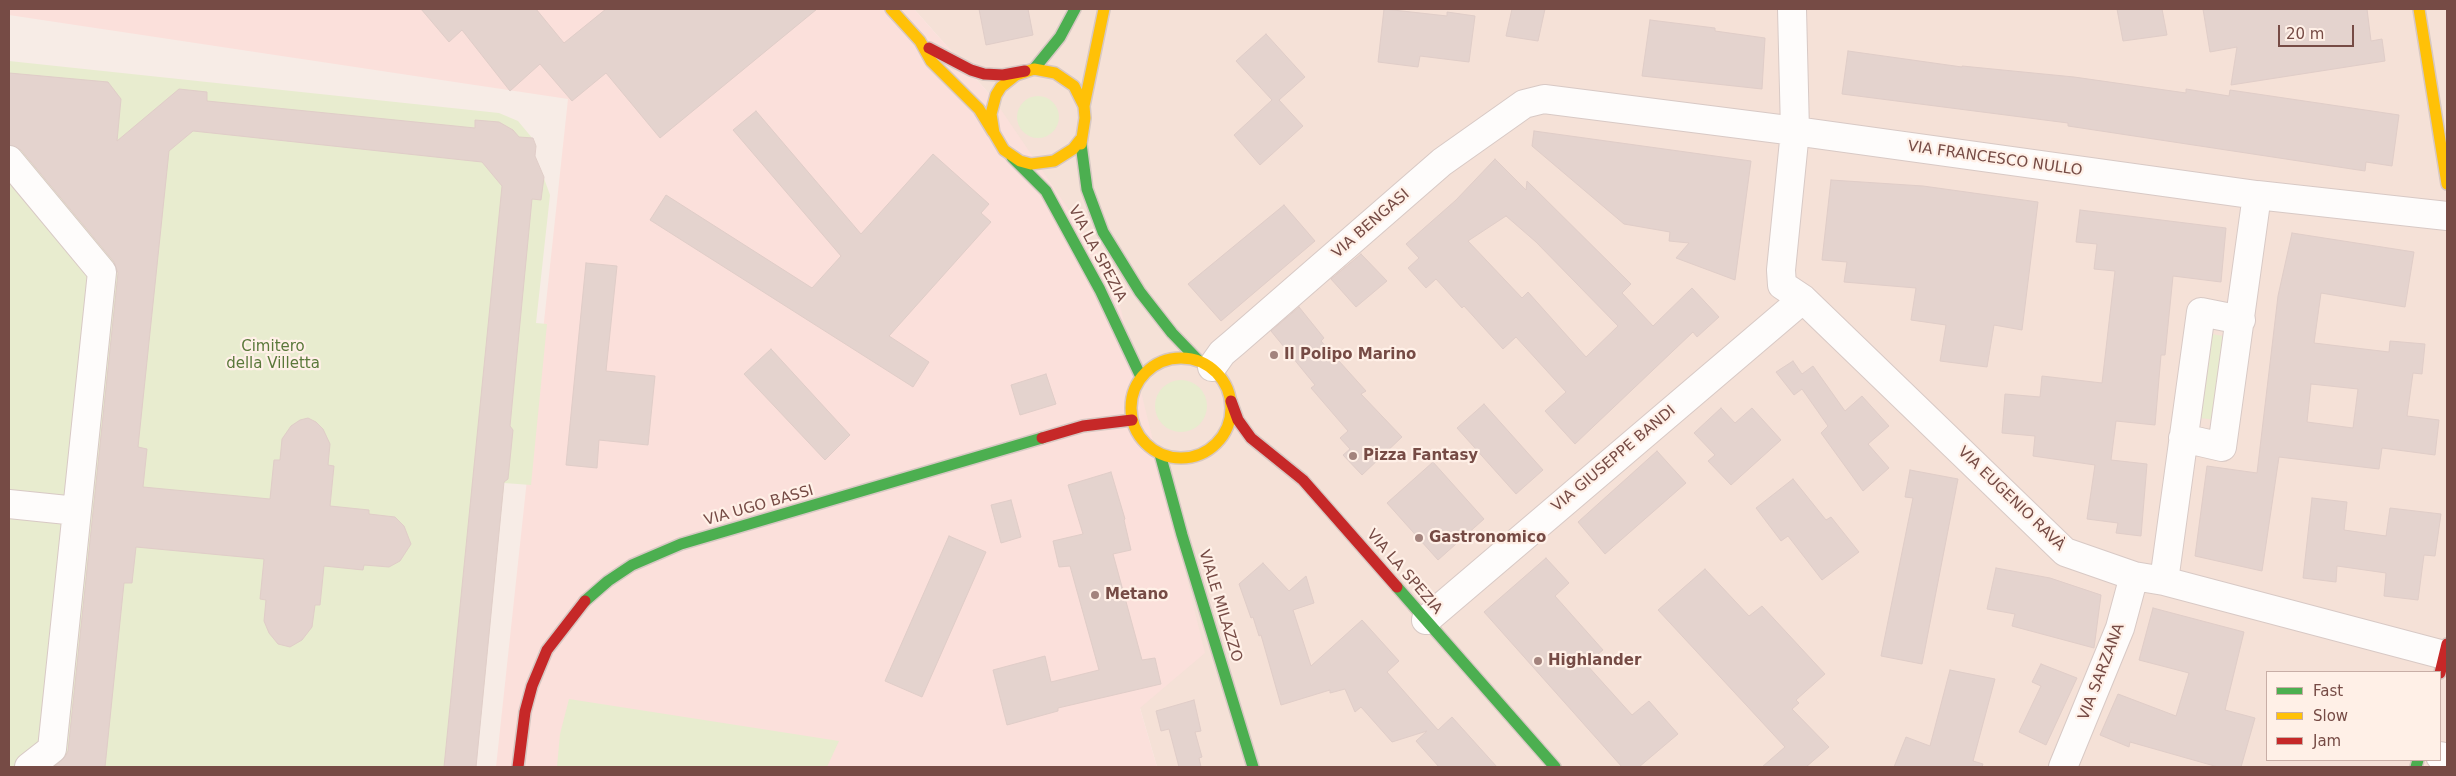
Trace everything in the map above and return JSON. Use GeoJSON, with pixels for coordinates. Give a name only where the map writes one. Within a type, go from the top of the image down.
{"type":"FeatureCollection","features":[{"type":"Feature","properties":{"kind":"street","name":"VIA LA SPEZIA"},"geometry":{"type":"LineString","coordinates":[[892,9],[920,41],[934,65],[979,109],[998,142],[1046,191],[1100,290],[1141,377]]}},
{"type":"Feature","properties":{"kind":"street"},"geometry":{"type":"LineString","coordinates":[[994,133],[991,114],[996,96],[1008,80],[1030,70],[1060,37],[1075,9]]}},
{"type":"Feature","properties":{"kind":"street"},"geometry":{"type":"LineString","coordinates":[[1084,106],[1104,9]]}},
{"type":"Feature","properties":{"kind":"street"},"geometry":{"type":"LineString","coordinates":[[1792,9],[1795,131]]}},
{"type":"Feature","properties":{"kind":"street"},"geometry":{"type":"LineString","coordinates":[[2419,9],[2447,184]]}},
{"type":"Feature","properties":{"kind":"street","name":"VIA LA SPEZIA"},"geometry":{"type":"LineString","coordinates":[[920,41],[960,64],[984,74],[1003,74],[1030,70],[1055,73],[1066,78],[1080,95],[1084,106],[1086,118],[1080,140],[1086,189],[1103,232],[1140,292],[1205,364],[1221,376],[1238,420],[1251,438],[1303,480],[1555,767]]}},
{"type":"Feature","properties":{"kind":"street","name":"VIA FRANCESCO NULLO"},"geometry":{"type":"LineString","coordinates":[[1544,99],[1795,131],[2257,195],[2447,216]]}},
{"type":"Feature","properties":{"kind":"street","name":"VIA BENGASI"},"geometry":{"type":"LineString","coordinates":[[1205,364],[1235,342],[1442,162],[1524,104],[1544,99]]}},
{"type":"Feature","properties":{"kind":"street","name":"VIA EUGENIO RAVÀ"},"geometry":{"type":"LineString","coordinates":[[1795,131],[1781,270],[1782,285],[1803,299],[2065,552],[2134,576],[2164,581],[2444,657]]}},
{"type":"Feature","properties":{"kind":"street"},"geometry":{"type":"LineString","coordinates":[[1011,156],[1031,164],[1054,162],[1073,149],[1080,140]]}},
{"type":"Feature","properties":{"kind":"street"},"geometry":{"type":"LineString","coordinates":[[9,160],[102,272],[52,749],[29,767]]}},
{"type":"Feature","properties":{"kind":"street"},"geometry":{"type":"LineString","coordinates":[[2183,438],[2222,447],[2257,195]]}},
{"type":"Feature","properties":{"kind":"street","name":"VIA GIUSEPPE BANDI"},"geometry":{"type":"LineString","coordinates":[[1426,620],[1803,299]]}},
{"type":"Feature","properties":{"kind":"street"},"geometry":{"type":"LineString","coordinates":[[2164,581],[2201,312],[2241,320]]}},
{"type":"Feature","properties":{"kind":"street"},"geometry":{"type":"LineString","coordinates":[[1160,454],[1143,440],[1132,420],[1131,405],[1134,390],[1141,377],[1153,366],[1167,359],[1183,357],[1205,364]]}},
{"type":"Feature","properties":{"kind":"street","name":"VIA LA SPEZIA"},"geometry":{"type":"LineString","coordinates":[[1160,454],[1175,458],[1191,457],[1205,452],[1217,443],[1226,431],[1231,416],[1231,400]]}},
{"type":"Feature","properties":{"kind":"street","name":"VIA UGO BASSI"},"geometry":{"type":"LineString","coordinates":[[518,767],[525,712],[532,686],[547,650],[580,605],[608,581],[632,565],[656,553],[681,544],[1064,431],[1083,426],[1132,420]]}},
{"type":"Feature","properties":{"kind":"street","name":"VIALE MILAZZO"},"geometry":{"type":"LineString","coordinates":[[1160,454],[1182,535],[1253,767]]}},
{"type":"Feature","properties":{"kind":"street"},"geometry":{"type":"LineString","coordinates":[[9,504],[77,511]]}},
{"type":"Feature","properties":{"kind":"street","name":"VIA SARZANA"},"geometry":{"type":"LineString","coordinates":[[2063,767],[2120,628],[2134,576]]}},
{"type":"Feature","properties":{"kind":"shaded area"},"geometry":{"type":"Polygon","coordinates":[[[9,9],[914,9],[993,98],[1112,273],[1205,653],[1140,708],[1157,767],[496,767],[568,99],[9,15],[9,9]]]}},
{"type":"Feature","properties":{"kind":"shaded area"},"geometry":{"type":"Polygon","coordinates":[[[914,9],[2447,9],[2447,767],[1157,767],[1140,708],[993,98],[914,9]]]}},
{"type":"Feature","properties":{"kind":"green space","name":"Cimitero della Villetta"},"geometry":{"type":"Polygon","coordinates":[[[9,61],[499,113],[518,121],[533,139],[536,146],[533,154],[535,156],[532,159],[541,170],[550,195],[536,323],[547,324],[531,485],[504,483],[476,767],[9,767],[9,61]]]}},
{"type":"Feature","properties":{"kind":"green space"},"geometry":{"type":"Polygon","coordinates":[[[1034,96],[1042,96],[1053,102],[1059,117],[1053,132],[1042,138],[1034,138],[1023,132],[1017,121],[1017,113],[1023,102],[1034,96]]]}},
{"type":"Feature","properties":{"kind":"green space"},"geometry":{"type":"Polygon","coordinates":[[[2211,334],[2229,337],[2219,420],[2199,418],[2211,334]]]}},
{"type":"Feature","properties":{"kind":"green space"},"geometry":{"type":"Polygon","coordinates":[[[1181,380],[1191,382],[1199,388],[1205,396],[1207,406],[1205,416],[1199,424],[1191,430],[1181,432],[1171,430],[1163,424],[1157,416],[1155,406],[1157,396],[1163,388],[1171,382],[1181,380]]]}},
{"type":"Feature","properties":{"kind":"green space"},"geometry":{"type":"Polygon","coordinates":[[[569,699],[839,741],[827,767],[557,767],[560,734],[569,699]]]}},
{"type":"Feature","properties":{"kind":"building"},"geometry":{"type":"Polygon","coordinates":[[[421,9],[536,9],[564,43],[606,9],[817,9],[660,138],[606,73],[572,101],[540,64],[510,91],[462,30],[449,42],[421,9]]]}},
{"type":"Feature","properties":{"kind":"building"},"geometry":{"type":"Polygon","coordinates":[[[979,9],[1028,9],[1033,35],[986,45],[979,9]]]}},
{"type":"Feature","properties":{"kind":"building"},"geometry":{"type":"Polygon","coordinates":[[[1384,9],[1447,16],[1447,12],[1475,16],[1469,62],[1420,56],[1418,67],[1378,62],[1384,9]]]}},
{"type":"Feature","properties":{"kind":"building"},"geometry":{"type":"Polygon","coordinates":[[[1512,9],[1545,9],[1538,41],[1506,36],[1512,9]]]}},
{"type":"Feature","properties":{"kind":"building"},"geometry":{"type":"Polygon","coordinates":[[[2117,9],[2162,9],[2167,35],[2123,41],[2117,9]]]}},
{"type":"Feature","properties":{"kind":"building"},"geometry":{"type":"Polygon","coordinates":[[[2203,9],[2367,9],[2371,41],[2382,39],[2385,61],[2231,85],[2237,47],[2210,52],[2203,9]]]}},
{"type":"Feature","properties":{"kind":"building"},"geometry":{"type":"Polygon","coordinates":[[[1650,20],[1715,28],[1715,31],[1765,38],[1762,89],[1642,76],[1650,20]]]}},
{"type":"Feature","properties":{"kind":"building"},"geometry":{"type":"Polygon","coordinates":[[[1266,34],[1305,77],[1279,100],[1303,126],[1260,165],[1234,135],[1272,100],[1236,61],[1266,34]]]}},
{"type":"Feature","properties":{"kind":"building"},"geometry":{"type":"Polygon","coordinates":[[[1848,51],[1962,67],[2074,77],[2186,93],[2186,89],[2229,96],[2230,90],[2399,115],[2392,166],[2366,162],[2365,171],[2068,126],[2068,123],[1842,94],[1848,51]]]}},
{"type":"Feature","properties":{"kind":"building"},"geometry":{"type":"Polygon","coordinates":[[[9,73],[108,82],[121,99],[117,141],[179,89],[207,92],[207,101],[475,128],[475,120],[499,122],[513,130],[519,137],[533,138],[536,146],[535,156],[544,177],[541,200],[532,199],[510,426],[513,430],[508,479],[504,482],[476,767],[444,767],[502,186],[482,162],[193,131],[169,151],[138,447],[147,449],[143,487],[270,499],[274,460],[280,460],[282,439],[291,426],[300,420],[308,418],[316,422],[323,429],[330,444],[328,465],[334,466],[330,506],[369,510],[369,514],[395,517],[404,526],[411,544],[400,561],[389,567],[364,565],[363,570],[324,566],[320,605],[315,605],[312,627],[302,640],[290,647],[278,644],[269,633],[264,621],[266,600],[260,599],[264,559],[136,547],[132,583],[124,583],[105,767],[54,767],[65,757],[68,751],[118,273],[114,262],[21,150],[9,145],[9,73]]]}},
{"type":"Feature","properties":{"kind":"building"},"geometry":{"type":"Polygon","coordinates":[[[756,111],[861,234],[933,154],[989,204],[981,213],[991,222],[889,336],[929,362],[913,387],[650,220],[666,195],[812,288],[841,256],[733,130],[756,111]]]}},
{"type":"Feature","properties":{"kind":"building"},"geometry":{"type":"Polygon","coordinates":[[[1534,131],[1751,161],[1735,280],[1676,258],[1689,243],[1669,241],[1670,232],[1624,224],[1532,146],[1534,131]]]}},
{"type":"Feature","properties":{"kind":"building"},"geometry":{"type":"Polygon","coordinates":[[[1495,159],[1526,190],[1527,181],[1631,284],[1622,293],[1653,326],[1692,288],[1719,317],[1697,337],[1693,332],[1575,444],[1545,411],[1566,392],[1516,337],[1503,349],[1464,306],[1462,308],[1436,279],[1426,288],[1408,268],[1419,258],[1406,244],[1456,200],[1495,159]],[[1506,216],[1468,241],[1522,298],[1528,292],[1586,357],[1618,326],[1536,242],[1506,216]]]}},
{"type":"Feature","properties":{"kind":"building"},"geometry":{"type":"Polygon","coordinates":[[[1831,180],[1923,186],[2038,202],[2022,330],[1994,325],[1987,367],[1940,361],[1946,325],[1911,320],[1916,288],[1844,282],[1847,262],[1822,260],[1831,180]]]}},
{"type":"Feature","properties":{"kind":"building"},"geometry":{"type":"Polygon","coordinates":[[[1284,205],[1315,241],[1221,321],[1188,284],[1284,205]]]}},
{"type":"Feature","properties":{"kind":"building"},"geometry":{"type":"Polygon","coordinates":[[[2080,210],[2226,228],[2221,282],[2173,276],[2165,355],[2161,355],[2155,425],[2116,421],[2111,460],[2147,464],[2141,536],[2116,533],[2118,523],[2087,519],[2095,465],[2033,456],[2035,436],[2002,433],[2005,394],[2040,397],[2042,376],[2102,383],[2115,271],[2094,269],[2097,244],[2076,242],[2080,210]]]}},
{"type":"Feature","properties":{"kind":"building"},"geometry":{"type":"Polygon","coordinates":[[[2292,233],[2414,252],[2405,307],[2321,293],[2314,343],[2389,352],[2390,341],[2425,344],[2422,374],[2413,373],[2407,416],[2439,420],[2435,455],[2382,448],[2379,469],[2279,457],[2262,571],[2195,556],[2207,466],[2257,473],[2278,296],[2292,233]],[[2311,384],[2307,422],[2353,428],[2358,389],[2311,384]]]}},
{"type":"Feature","properties":{"kind":"building"},"geometry":{"type":"Polygon","coordinates":[[[1361,254],[1387,281],[1356,307],[1331,279],[1361,254]]]}},
{"type":"Feature","properties":{"kind":"building"},"geometry":{"type":"Polygon","coordinates":[[[586,263],[617,266],[606,371],[655,376],[648,445],[599,440],[597,468],[566,465],[586,263]]]}},
{"type":"Feature","properties":{"kind":"building"},"geometry":{"type":"Polygon","coordinates":[[[1299,307],[1324,338],[1321,341],[1366,391],[1361,394],[1402,437],[1362,475],[1343,455],[1350,449],[1340,438],[1348,431],[1311,388],[1315,385],[1271,331],[1299,307]]]}},
{"type":"Feature","properties":{"kind":"building"},"geometry":{"type":"Polygon","coordinates":[[[771,349],[850,435],[825,460],[744,374],[771,349]]]}},
{"type":"Feature","properties":{"kind":"building"},"geometry":{"type":"Polygon","coordinates":[[[1793,361],[1802,374],[1813,366],[1845,411],[1862,396],[1889,426],[1868,444],[1889,468],[1863,491],[1821,433],[1828,426],[1802,389],[1794,395],[1776,372],[1793,361]]]}},
{"type":"Feature","properties":{"kind":"building"},"geometry":{"type":"Polygon","coordinates":[[[1046,374],[1056,404],[1020,415],[1011,385],[1046,374]]]}},
{"type":"Feature","properties":{"kind":"building"},"geometry":{"type":"Polygon","coordinates":[[[1484,404],[1543,470],[1516,494],[1457,428],[1484,404]]]}},
{"type":"Feature","properties":{"kind":"building"},"geometry":{"type":"Polygon","coordinates":[[[1721,408],[1735,423],[1752,408],[1781,440],[1731,485],[1708,461],[1715,455],[1694,433],[1721,408]]]}},
{"type":"Feature","properties":{"kind":"building"},"geometry":{"type":"Polygon","coordinates":[[[1657,451],[1686,483],[1605,554],[1578,522],[1657,451]]]}},
{"type":"Feature","properties":{"kind":"building"},"geometry":{"type":"Polygon","coordinates":[[[1433,462],[1484,519],[1438,560],[1387,503],[1433,462]]]}},
{"type":"Feature","properties":{"kind":"building"},"geometry":{"type":"Polygon","coordinates":[[[1910,470],[1958,479],[1922,664],[1881,656],[1913,498],[1905,497],[1910,470]]]}},
{"type":"Feature","properties":{"kind":"building"},"geometry":{"type":"Polygon","coordinates":[[[1111,472],[1125,519],[1131,550],[1113,554],[1142,660],[1155,658],[1161,684],[1058,708],[1058,711],[1007,725],[993,670],[1045,656],[1051,682],[1099,670],[1070,566],[1059,567],[1053,541],[1083,534],[1068,485],[1111,472]]]}},
{"type":"Feature","properties":{"kind":"building"},"geometry":{"type":"Polygon","coordinates":[[[1793,479],[1826,520],[1831,517],[1859,552],[1822,580],[1788,536],[1781,541],[1756,508],[1793,479]]]}},
{"type":"Feature","properties":{"kind":"building"},"geometry":{"type":"Polygon","coordinates":[[[2312,498],[2347,502],[2344,530],[2386,536],[2390,508],[2441,514],[2435,556],[2424,555],[2418,600],[2384,596],[2386,573],[2337,566],[2336,582],[2303,578],[2312,498]]]}},
{"type":"Feature","properties":{"kind":"building"},"geometry":{"type":"Polygon","coordinates":[[[1011,500],[1021,537],[1001,543],[991,505],[1011,500]]]}},
{"type":"Feature","properties":{"kind":"building"},"geometry":{"type":"Polygon","coordinates":[[[949,536],[986,552],[922,697],[885,681],[949,536]]]}},
{"type":"Feature","properties":{"kind":"building"},"geometry":{"type":"Polygon","coordinates":[[[1546,558],[1569,583],[1555,596],[1603,650],[1586,664],[1632,715],[1649,701],[1678,734],[1639,767],[1622,767],[1484,612],[1546,558]]]}},
{"type":"Feature","properties":{"kind":"building"},"geometry":{"type":"Polygon","coordinates":[[[1263,563],[1289,591],[1306,576],[1314,603],[1293,610],[1311,666],[1362,620],[1399,661],[1387,672],[1438,730],[1452,717],[1497,767],[1439,767],[1416,741],[1427,731],[1392,742],[1361,707],[1355,712],[1345,689],[1330,693],[1330,690],[1281,705],[1261,635],[1259,636],[1253,617],[1251,618],[1239,584],[1263,563]]]}},
{"type":"Feature","properties":{"kind":"building"},"geometry":{"type":"Polygon","coordinates":[[[1996,568],[2050,578],[2101,595],[2094,648],[2012,626],[2015,614],[1987,609],[1996,568]]]}},
{"type":"Feature","properties":{"kind":"building"},"geometry":{"type":"Polygon","coordinates":[[[1705,569],[1749,616],[1762,606],[1825,674],[1796,700],[1799,703],[1792,709],[1829,747],[1806,767],[1762,767],[1785,747],[1658,610],[1705,569]]]}},
{"type":"Feature","properties":{"kind":"building"},"geometry":{"type":"Polygon","coordinates":[[[2153,608],[2244,632],[2225,710],[2255,718],[2241,767],[2218,767],[2130,742],[2129,747],[2100,735],[2118,694],[2176,716],[2189,673],[2139,660],[2153,608]]]}},
{"type":"Feature","properties":{"kind":"building"},"geometry":{"type":"Polygon","coordinates":[[[2041,664],[2077,678],[2046,745],[2019,732],[2041,686],[2032,682],[2041,664]]]}},
{"type":"Feature","properties":{"kind":"building"},"geometry":{"type":"Polygon","coordinates":[[[1950,670],[1995,679],[1973,761],[1983,764],[1982,767],[1894,767],[1906,737],[1930,746],[1950,670]]]}},
{"type":"Feature","properties":{"kind":"building"},"geometry":{"type":"Polygon","coordinates":[[[1194,700],[1201,731],[1195,732],[1202,757],[1199,758],[1201,767],[1179,767],[1169,729],[1161,731],[1156,711],[1194,700]]]}},
{"type":"Feature","properties":{"kind":"traffic: fast"},"geometry":{"type":"LineString","coordinates":[[1034,69],[1060,37],[1075,9]]}},
{"type":"Feature","properties":{"kind":"traffic: fast"},"geometry":{"type":"LineString","coordinates":[[1081,144],[1087,189],[1103,232],[1140,292],[1172,333],[1198,360]]}},
{"type":"Feature","properties":{"kind":"traffic: fast"},"geometry":{"type":"LineString","coordinates":[[1012,157],[1046,191],[1100,290],[1141,377]]}},
{"type":"Feature","properties":{"kind":"traffic: fast"},"geometry":{"type":"LineString","coordinates":[[585,601],[608,581],[632,565],[681,544],[1042,438]]}},
{"type":"Feature","properties":{"kind":"traffic: fast"},"geometry":{"type":"LineString","coordinates":[[1160,454],[1182,535],[1253,767]]}},
{"type":"Feature","properties":{"kind":"traffic: fast"},"geometry":{"type":"LineString","coordinates":[[1397,587],[1555,767]]}},
{"type":"Feature","properties":{"kind":"traffic: fast"},"geometry":{"type":"LineString","coordinates":[[2416,767],[2418,761]]}},
{"type":"Feature","properties":{"kind":"traffic: slow"},"geometry":{"type":"LineString","coordinates":[[891,9],[920,41],[931,61],[979,109],[993,132]]}},
{"type":"Feature","properties":{"kind":"traffic: slow"},"geometry":{"type":"LineString","coordinates":[[1084,106],[1104,9]]}},
{"type":"Feature","properties":{"kind":"traffic: slow"},"geometry":{"type":"LineString","coordinates":[[2419,9],[2447,184]]}},
{"type":"Feature","properties":{"kind":"traffic: slow"},"geometry":{"type":"LineString","coordinates":[[1080,140],[1073,149],[1054,161],[1031,164],[1020,161],[1004,150],[994,133],[991,114],[996,95],[1001,87],[1016,75],[1034,69],[1055,73],[1074,86],[1084,106],[1085,118],[1081,144]]}},
{"type":"Feature","properties":{"kind":"traffic: slow"},"geometry":{"type":"LineString","coordinates":[[1181,358],[1191,359],[1209,366],[1223,380],[1230,398],[1231,408],[1230,418],[1223,436],[1209,450],[1191,457],[1181,458],[1171,457],[1153,450],[1139,436],[1132,418],[1131,408],[1132,398],[1139,380],[1153,366],[1171,359],[1181,358]]}},
{"type":"Feature","properties":{"kind":"traffic: jam"},"geometry":{"type":"LineString","coordinates":[[929,48],[971,70],[984,74],[1003,75],[1025,71]]}},
{"type":"Feature","properties":{"kind":"traffic: jam"},"geometry":{"type":"LineString","coordinates":[[1231,401],[1238,420],[1251,438],[1303,480],[1397,587]]}},
{"type":"Feature","properties":{"kind":"traffic: jam"},"geometry":{"type":"LineString","coordinates":[[1042,438],[1083,426],[1132,420]]}},
{"type":"Feature","properties":{"kind":"traffic: jam"},"geometry":{"type":"LineString","coordinates":[[518,767],[525,712],[532,686],[547,650],[585,601]]}},
{"type":"Feature","properties":{"kind":"traffic: jam"},"geometry":{"type":"LineString","coordinates":[[2440,671],[2447,644]]}},
{"type":"Feature","properties":{"kind":"place","name":"Il Polipo Marino"},"geometry":{"type":"Point","coordinates":[1274,355]}},
{"type":"Feature","properties":{"kind":"place","name":"Pizza Fantasy"},"geometry":{"type":"Point","coordinates":[1353,456]}},
{"type":"Feature","properties":{"kind":"place","name":"Gastronomico"},"geometry":{"type":"Point","coordinates":[1419,538]}},
{"type":"Feature","properties":{"kind":"place","name":"Metano"},"geometry":{"type":"Point","coordinates":[1095,595]}},
{"type":"Feature","properties":{"kind":"place","name":"Highlander"},"geometry":{"type":"Point","coordinates":[1538,661]}}]}
